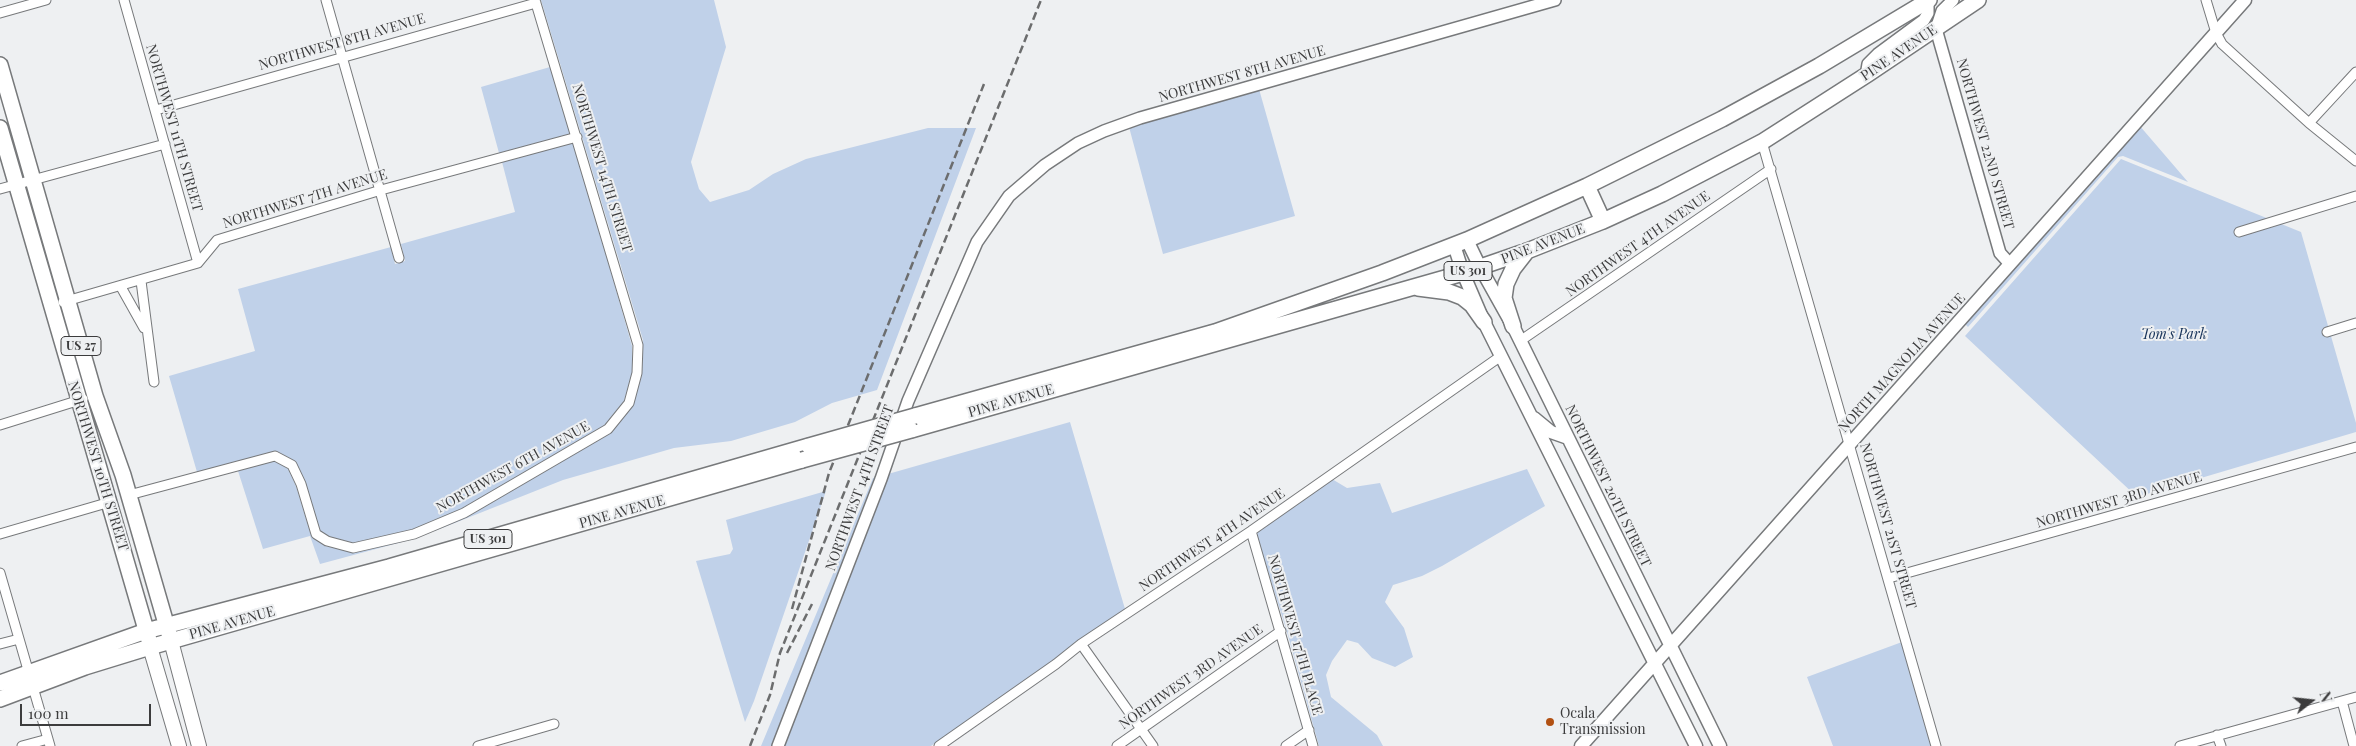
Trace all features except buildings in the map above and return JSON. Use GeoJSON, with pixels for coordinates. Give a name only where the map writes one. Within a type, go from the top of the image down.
{"type":"FeatureCollection","features":[{"type":"Feature","properties":{"kind":"highway","name":"PINE AVENUE"},"geometry":{"type":"LineString","coordinates":[[913,423],[1215,332],[1297,304],[1460,243],[1587,186],[1740,110],[1819,66],[1928,0]]}},
{"type":"Feature","properties":{"kind":"highway","name":"PINE AVENUE"},"geometry":{"type":"LineString","coordinates":[[0,699],[31,679],[146,631],[389,567],[913,423],[1302,320],[1480,268],[1603,221],[1662,194],[1762,142],[1866,76],[1978,0]]}},
{"type":"Feature","properties":{"kind":"highway","name":"NORTHWEST 10TH STREET"},"geometry":{"type":"LineString","coordinates":[[0,65],[95,396],[129,495],[171,641]]}},
{"type":"Feature","properties":{"kind":"highway","name":"NORTHWEST 10TH STREET"},"geometry":{"type":"LineString","coordinates":[[0,128],[78,401],[110,502],[150,646]]}},
{"type":"Feature","properties":{"kind":"highway"},"geometry":{"type":"LineString","coordinates":[[1587,186],[1603,221]]}},
{"type":"Feature","properties":{"kind":"highway"},"geometry":{"type":"LineString","coordinates":[[1513,326],[1504,298],[1506,284],[1513,269],[1527,251]]}},
{"type":"Feature","properties":{"kind":"highway"},"geometry":{"type":"LineString","coordinates":[[1412,287],[1449,292],[1462,297],[1472,305],[1484,322]]}},
{"type":"Feature","properties":{"kind":"highway"},"geometry":{"type":"LineString","coordinates":[[1297,304],[1302,320]]}},
{"type":"Feature","properties":{"kind":"highway","name":"PINE AVENUE"},"geometry":{"type":"LineString","coordinates":[[0,682],[31,679],[171,641],[806,453]]}},
{"type":"Feature","properties":{"kind":"main road","name":"NORTH MAGNOLIA AVENUE"},"geometry":{"type":"LineString","coordinates":[[1581,746],[2245,0]]}},
{"type":"Feature","properties":{"kind":"main road","name":"NORTHWEST 20TH STREET"},"geometry":{"type":"LineString","coordinates":[[1460,243],[1480,268],[1513,326],[1720,746]]}},
{"type":"Feature","properties":{"kind":"main road"},"geometry":{"type":"LineString","coordinates":[[1460,243],[1463,272],[1484,322],[1696,746]]}},
{"type":"Feature","properties":{"kind":"main road"},"geometry":{"type":"LineString","coordinates":[[1530,415],[1551,432],[1568,438]]}},
{"type":"Feature","properties":{"kind":"main road"},"geometry":{"type":"LineString","coordinates":[[171,641],[199,746]]}},
{"type":"Feature","properties":{"kind":"main road","name":"NORTHWEST 10TH STREET"},"geometry":{"type":"LineString","coordinates":[[150,646],[179,746]]}},
{"type":"Feature","properties":{"kind":"street"},"geometry":{"type":"LineString","coordinates":[[0,13],[46,0]]}},
{"type":"Feature","properties":{"kind":"street","name":"NORTHWEST 11TH STREET"},"geometry":{"type":"LineString","coordinates":[[124,0],[198,263]]}},
{"type":"Feature","properties":{"kind":"street"},"geometry":{"type":"LineString","coordinates":[[326,0],[399,258]]}},
{"type":"Feature","properties":{"kind":"street","name":"NORTHWEST 8TH AVENUE"},"geometry":{"type":"LineString","coordinates":[[977,242],[1009,196],[1045,164],[1078,143],[1104,131],[1140,118],[1555,0]]}},
{"type":"Feature","properties":{"kind":"street"},"geometry":{"type":"LineString","coordinates":[[1866,76],[1868,64],[1878,54],[1924,20],[1928,13],[1928,0]]}},
{"type":"Feature","properties":{"kind":"street"},"geometry":{"type":"LineString","coordinates":[[1936,29],[1942,12],[1953,0]]}},
{"type":"Feature","properties":{"kind":"street"},"geometry":{"type":"LineString","coordinates":[[2206,0],[2216,33],[2222,44],[2309,123],[2356,161]]}},
{"type":"Feature","properties":{"kind":"street","name":"NORTHWEST 8TH AVENUE"},"geometry":{"type":"LineString","coordinates":[[156,110],[536,2]]}},
{"type":"Feature","properties":{"kind":"street","name":"NORTHWEST 14TH STREET"},"geometry":{"type":"LineString","coordinates":[[536,2],[638,345]]}},
{"type":"Feature","properties":{"kind":"street","name":"NORTHWEST 22ND STREET"},"geometry":{"type":"LineString","coordinates":[[1936,29],[2000,254],[2010,264]]}},
{"type":"Feature","properties":{"kind":"street"},"geometry":{"type":"LineString","coordinates":[[2309,123],[2356,72]]}},
{"type":"Feature","properties":{"kind":"street","name":"NORTHWEST 7TH AVENUE"},"geometry":{"type":"LineString","coordinates":[[198,263],[217,240],[381,190],[577,136]]}},
{"type":"Feature","properties":{"kind":"street","name":"NORTHWEST 21ST STREET"},"geometry":{"type":"LineString","coordinates":[[1762,142],[1936,746]]}},
{"type":"Feature","properties":{"kind":"street"},"geometry":{"type":"LineString","coordinates":[[0,189],[165,144]]}},
{"type":"Feature","properties":{"kind":"street","name":"NORTHWEST 4TH AVENUE"},"geometry":{"type":"LineString","coordinates":[[1520,341],[1771,169]]}},
{"type":"Feature","properties":{"kind":"street"},"geometry":{"type":"LineString","coordinates":[[2239,232],[2356,196]]}},
{"type":"Feature","properties":{"kind":"street","name":"NORTHWEST 14TH STREET"},"geometry":{"type":"LineString","coordinates":[[778,746],[880,480],[908,400],[977,242]]}},
{"type":"Feature","properties":{"kind":"street"},"geometry":{"type":"LineString","coordinates":[[51,305],[121,287],[198,263]]}},
{"type":"Feature","properties":{"kind":"street"},"geometry":{"type":"LineString","coordinates":[[141,281],[154,382]]}},
{"type":"Feature","properties":{"kind":"street"},"geometry":{"type":"LineString","coordinates":[[121,287],[146,331]]}},
{"type":"Feature","properties":{"kind":"street"},"geometry":{"type":"LineString","coordinates":[[2327,332],[2356,323]]}},
{"type":"Feature","properties":{"kind":"street","name":"NORTHWEST 6TH AVENUE"},"geometry":{"type":"LineString","coordinates":[[129,495],[275,456],[292,465],[316,534],[327,541],[353,548],[414,534],[464,513],[608,429],[629,403],[637,373],[638,345]]}},
{"type":"Feature","properties":{"kind":"street","name":"NORTHWEST 4TH AVENUE"},"geometry":{"type":"LineString","coordinates":[[939,746],[1056,664],[1081,644],[1251,531],[1501,356]]}},
{"type":"Feature","properties":{"kind":"street"},"geometry":{"type":"LineString","coordinates":[[0,425],[95,396]]}},
{"type":"Feature","properties":{"kind":"street","name":"NORTHWEST 3RD AVENUE"},"geometry":{"type":"LineString","coordinates":[[1889,578],[2356,447]]}},
{"type":"Feature","properties":{"kind":"street"},"geometry":{"type":"LineString","coordinates":[[0,534],[110,502]]}},
{"type":"Feature","properties":{"kind":"street","name":"NORTHWEST 17TH PLACE"},"geometry":{"type":"LineString","coordinates":[[1251,531],[1313,746]]}},
{"type":"Feature","properties":{"kind":"street"},"geometry":{"type":"LineString","coordinates":[[0,572],[49,742],[22,746]]}},
{"type":"Feature","properties":{"kind":"street","name":"NORTHWEST 3RD AVENUE"},"geometry":{"type":"LineString","coordinates":[[1117,746],[1280,631]]}},
{"type":"Feature","properties":{"kind":"street"},"geometry":{"type":"LineString","coordinates":[[0,644],[19,639]]}},
{"type":"Feature","properties":{"kind":"street"},"geometry":{"type":"LineString","coordinates":[[1081,644],[1153,746]]}},
{"type":"Feature","properties":{"kind":"street"},"geometry":{"type":"LineString","coordinates":[[2180,746],[2356,697]]}},
{"type":"Feature","properties":{"kind":"street"},"geometry":{"type":"LineString","coordinates":[[2342,701],[2354,746]]}},
{"type":"Feature","properties":{"kind":"street"},"geometry":{"type":"LineString","coordinates":[[478,746],[554,724]]}},
{"type":"Feature","properties":{"kind":"street"},"geometry":{"type":"LineString","coordinates":[[1286,746],[1309,730]]}},
{"type":"Feature","properties":{"kind":"street"},"geometry":{"type":"LineString","coordinates":[[2218,736],[2221,746]]}},
{"type":"Feature","properties":{"kind":"green space"},"geometry":{"type":"Polygon","coordinates":[[[541,0],[714,0],[726,47],[691,162],[699,189],[710,202],[749,190],[773,174],[806,159],[928,128],[976,128],[877,390],[832,403],[795,422],[731,441],[674,448],[563,480],[432,532],[466,517],[610,433],[633,405],[642,374],[643,340],[541,0]]]}},
{"type":"Feature","properties":{"kind":"green space"},"geometry":{"type":"Polygon","coordinates":[[[550,67],[571,134],[499,153],[481,87],[550,67]]]}},
{"type":"Feature","properties":{"kind":"green space"},"geometry":{"type":"Polygon","coordinates":[[[1259,89],[1295,216],[1163,254],[1129,127],[1259,89]]]}},
{"type":"Feature","properties":{"kind":"green space"},"geometry":{"type":"Polygon","coordinates":[[[2139,125],[2188,182],[2123,156],[2118,157],[1968,327],[1964,323],[2139,125]]]}},
{"type":"Feature","properties":{"kind":"green space"},"geometry":{"type":"Polygon","coordinates":[[[574,142],[632,346],[632,373],[624,401],[604,426],[461,509],[412,530],[354,543],[330,537],[320,531],[305,483],[296,463],[278,452],[197,472],[169,376],[255,351],[238,289],[391,247],[395,264],[405,261],[401,244],[515,212],[502,162],[574,142]]]}},
{"type":"Feature","properties":{"kind":"green space","name":"Tom's Park"},"geometry":{"type":"Polygon","coordinates":[[[2121,159],[2301,232],[2356,423],[2356,432],[2137,497],[1965,336],[2121,159]]]}},
{"type":"Feature","properties":{"kind":"green space"},"geometry":{"type":"Polygon","coordinates":[[[1070,422],[1125,609],[1074,643],[1053,661],[931,746],[783,746],[888,474],[1070,422]]]}},
{"type":"Feature","properties":{"kind":"green space"},"geometry":{"type":"Polygon","coordinates":[[[274,461],[288,468],[296,486],[311,535],[325,546],[354,552],[413,539],[320,564],[310,536],[263,549],[238,471],[274,461]]]}},
{"type":"Feature","properties":{"kind":"green space"},"geometry":{"type":"Polygon","coordinates":[[[1527,469],[1545,506],[1442,566],[1422,576],[1393,585],[1385,602],[1404,628],[1413,657],[1395,667],[1372,658],[1358,643],[1347,640],[1332,661],[1326,675],[1331,697],[1377,735],[1383,746],[1319,746],[1287,632],[1256,533],[1332,479],[1347,488],[1380,483],[1392,513],[1527,469]]]}},
{"type":"Feature","properties":{"kind":"green space"},"geometry":{"type":"Polygon","coordinates":[[[876,477],[772,746],[761,746],[873,478],[876,477]]]}},
{"type":"Feature","properties":{"kind":"green space"},"geometry":{"type":"Polygon","coordinates":[[[826,491],[754,701],[745,722],[696,561],[730,554],[733,549],[726,520],[826,491]]]}},
{"type":"Feature","properties":{"kind":"green space"},"geometry":{"type":"Polygon","coordinates":[[[1902,642],[1931,746],[1833,746],[1807,677],[1902,642]]]}},
{"type":"Feature","properties":{"kind":"railway"},"geometry":{"type":"LineString","coordinates":[[750,746],[770,695],[780,653],[1041,0]]}},
{"type":"Feature","properties":{"kind":"railway"},"geometry":{"type":"LineString","coordinates":[[792,609],[829,473],[984,84]]}},
{"type":"Feature","properties":{"kind":"railway"},"geometry":{"type":"LineString","coordinates":[[787,653],[812,604]]}},
{"type":"Feature","properties":{"kind":"place","name":"Ocala Transmission"},"geometry":{"type":"Point","coordinates":[1550,722]}}]}
